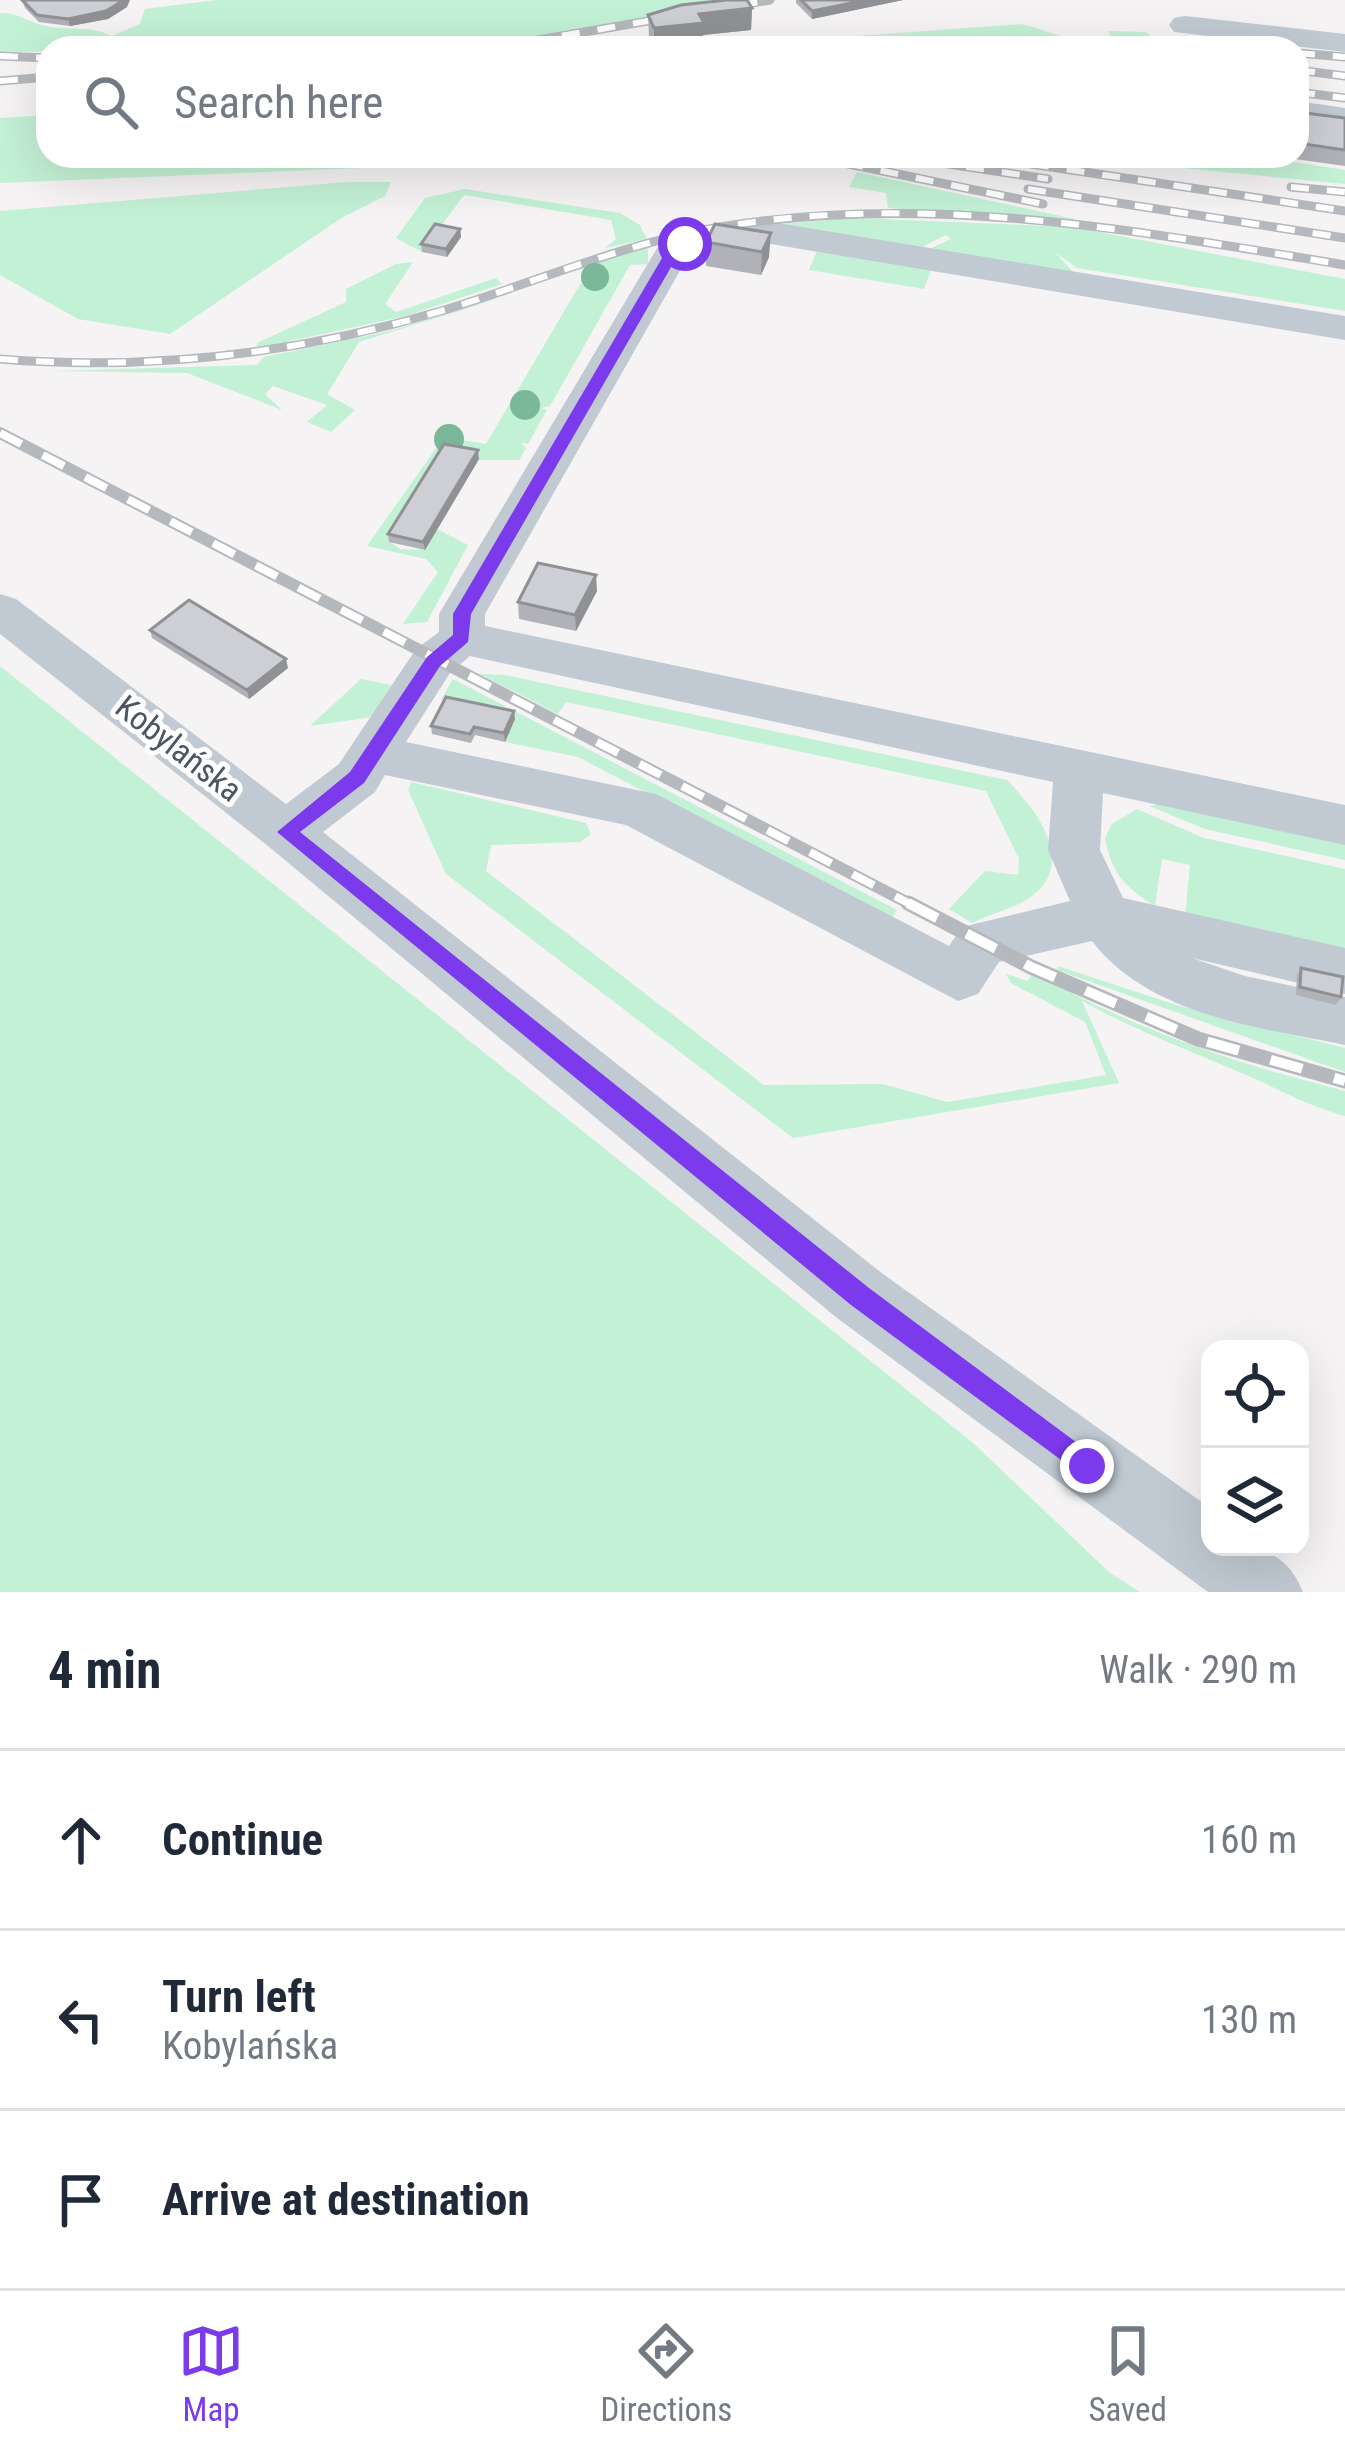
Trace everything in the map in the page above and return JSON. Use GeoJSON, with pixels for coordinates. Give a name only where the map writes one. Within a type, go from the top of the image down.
{"type":"FeatureCollection","features":[{"type":"Feature","properties":{"kind":"street"},"geometry":{"type":"LineString","coordinates":[[1175,17],[1295,36]]}},
{"type":"Feature","properties":{"kind":"street"},"geometry":{"type":"LineString","coordinates":[[1309,38],[1345,44]]}},
{"type":"Feature","properties":{"kind":"street"},"geometry":{"type":"LineString","coordinates":[[1309,114],[1345,118]]}},
{"type":"Feature","properties":{"kind":"street"},"geometry":{"type":"LineString","coordinates":[[462,638],[462,614],[672,253],[704,237],[753,230],[1345,328]]}},
{"type":"Feature","properties":{"kind":"street","name":"Kobylańska"},"geometry":{"type":"LineString","coordinates":[[0,610],[286,832],[860,1296],[1267,1592]]}},
{"type":"Feature","properties":{"kind":"street"},"geometry":{"type":"LineString","coordinates":[[286,832],[357,778],[433,662],[462,638]]}},
{"type":"Feature","properties":{"kind":"street"},"geometry":{"type":"LineString","coordinates":[[462,638],[1345,825]]}},
{"type":"Feature","properties":{"kind":"street"},"geometry":{"type":"LineString","coordinates":[[373,754],[638,808],[958,978],[981,943],[1104,916],[1345,971]]}},
{"type":"Feature","properties":{"kind":"street"},"geometry":{"type":"LineString","coordinates":[[1079,766],[1074,850],[1120,943],[1182,982],[1345,1021]]}},
{"type":"Feature","properties":{"kind":"green space"},"geometry":{"type":"Polygon","coordinates":[[[216,0],[753,0],[537,36],[112,36],[140,24],[145,9],[216,0]]]}},
{"type":"Feature","properties":{"kind":"green space"},"geometry":{"type":"Polygon","coordinates":[[[0,13],[46,26],[112,36],[36,36],[36,52],[0,52],[0,13]]]}},
{"type":"Feature","properties":{"kind":"green space"},"geometry":{"type":"Polygon","coordinates":[[[1020,24],[1062,36],[858,36],[1020,24]]]}},
{"type":"Feature","properties":{"kind":"green space"},"geometry":{"type":"Polygon","coordinates":[[[1108,31],[1150,36],[1110,36],[1108,31]]]}},
{"type":"Feature","properties":{"kind":"green space"},"geometry":{"type":"Polygon","coordinates":[[[36,116],[36,168],[363,168],[0,183],[0,118],[36,116]]]}},
{"type":"Feature","properties":{"kind":"green space"},"geometry":{"type":"Polygon","coordinates":[[[1309,164],[1345,170],[1345,184],[1182,168],[1309,164]]]}},
{"type":"Feature","properties":{"kind":"green space"},"geometry":{"type":"Polygon","coordinates":[[[857,172],[1093,223],[888,208],[886,193],[849,187],[857,172]]]}},
{"type":"Feature","properties":{"kind":"green space"},"geometry":{"type":"Polygon","coordinates":[[[391,182],[385,196],[343,217],[170,334],[78,319],[0,275],[0,211],[391,182]]]}},
{"type":"Feature","properties":{"kind":"green space"},"geometry":{"type":"Polygon","coordinates":[[[465,189],[620,213],[640,225],[647,239],[605,248],[616,239],[611,220],[464,195],[422,252],[396,238],[425,198],[465,189]]]}},
{"type":"Feature","properties":{"kind":"green space"},"geometry":{"type":"Polygon","coordinates":[[[855,218],[1073,227],[1345,279],[1345,311],[1077,268],[1055,252],[1073,272],[929,249],[951,239],[946,235],[920,248],[780,224],[855,218]]]}},
{"type":"Feature","properties":{"kind":"green space"},"geometry":{"type":"Polygon","coordinates":[[[648,247],[648,264],[630,265],[550,406],[541,408],[547,410],[528,444],[521,443],[526,448],[519,460],[478,460],[390,542],[400,549],[425,550],[437,529],[468,545],[427,622],[403,624],[438,572],[426,559],[367,546],[444,437],[486,444],[589,269],[581,266],[648,247]]]}},
{"type":"Feature","properties":{"kind":"green space"},"geometry":{"type":"Polygon","coordinates":[[[817,251],[931,270],[924,289],[809,270],[817,251]]]}},
{"type":"Feature","properties":{"kind":"green space"},"geometry":{"type":"Polygon","coordinates":[[[413,262],[385,304],[396,312],[496,278],[502,284],[406,316],[258,348],[257,343],[346,302],[346,289],[396,264],[413,262]]]}},
{"type":"Feature","properties":{"kind":"green space"},"geometry":{"type":"Polygon","coordinates":[[[511,295],[359,342],[327,394],[355,410],[331,432],[307,422],[327,405],[273,386],[265,394],[282,410],[187,373],[51,371],[257,365],[264,357],[390,331],[511,295]]]}},
{"type":"Feature","properties":{"kind":"green space"},"geometry":{"type":"Polygon","coordinates":[[[0,666],[972,1442],[1110,1573],[1140,1592],[0,1592],[0,666]]]}},
{"type":"Feature","properties":{"kind":"green space"},"geometry":{"type":"Polygon","coordinates":[[[480,674],[504,675],[1007,780],[1047,835],[1051,867],[1046,881],[1026,900],[972,923],[949,909],[985,871],[1018,875],[1019,859],[986,791],[566,702],[558,714],[480,674]]]}},
{"type":"Feature","properties":{"kind":"green space"},"geometry":{"type":"Polygon","coordinates":[[[361,679],[391,685],[372,717],[310,726],[361,679]]]}},
{"type":"Feature","properties":{"kind":"green space"},"geometry":{"type":"Polygon","coordinates":[[[453,679],[897,910],[890,920],[578,757],[505,742],[514,719],[452,697],[441,700],[453,679]]]}},
{"type":"Feature","properties":{"kind":"green space"},"geometry":{"type":"Polygon","coordinates":[[[411,782],[586,823],[591,834],[580,842],[491,845],[486,871],[764,1085],[883,1084],[947,1102],[1106,1075],[1085,1022],[1011,983],[1006,974],[1028,981],[1033,972],[1108,1011],[1184,1042],[1345,1091],[1345,1116],[1082,1001],[1119,1083],[793,1138],[446,874],[408,790],[411,782]]]}},
{"type":"Feature","properties":{"kind":"green space"},"geometry":{"type":"Polygon","coordinates":[[[1159,804],[1345,843],[1345,860],[1205,829],[1149,806],[1159,804]]]}},
{"type":"Feature","properties":{"kind":"green space"},"geometry":{"type":"Polygon","coordinates":[[[1137,809],[1204,838],[1345,869],[1345,953],[1185,916],[1190,865],[1162,859],[1155,906],[1128,886],[1116,870],[1105,838],[1112,824],[1137,809]]]}},
{"type":"Feature","properties":{"kind":"green space"},"geometry":{"type":"Polygon","coordinates":[[[1058,966],[1176,1005],[1345,1048],[1345,1072],[1057,970],[1058,966]]]}},
{"type":"Feature","properties":{"kind":"building"},"geometry":{"type":"Polygon","coordinates":[[[22,0],[124,0],[106,11],[68,19],[37,15],[22,0]]]}},
{"type":"Feature","properties":{"kind":"building"},"geometry":{"type":"Polygon","coordinates":[[[747,0],[752,8],[699,14],[704,23],[654,28],[648,15],[681,5],[747,0]]]}},
{"type":"Feature","properties":{"kind":"building"},"geometry":{"type":"Polygon","coordinates":[[[801,0],[866,0],[812,11],[801,0]]]}},
{"type":"Feature","properties":{"kind":"building"},"geometry":{"type":"Polygon","coordinates":[[[1309,114],[1345,118],[1345,150],[1309,145],[1309,114]]]}},
{"type":"Feature","properties":{"kind":"building"},"geometry":{"type":"Polygon","coordinates":[[[435,224],[460,229],[446,249],[421,244],[435,224]]]}},
{"type":"Feature","properties":{"kind":"building"},"geometry":{"type":"Polygon","coordinates":[[[715,224],[771,233],[762,252],[706,242],[715,224]]]}},
{"type":"Feature","properties":{"kind":"building"},"geometry":{"type":"Polygon","coordinates":[[[444,444],[478,450],[423,542],[388,534],[444,444]]]}},
{"type":"Feature","properties":{"kind":"building"},"geometry":{"type":"Polygon","coordinates":[[[538,563],[596,575],[575,615],[518,602],[538,563]]]}},
{"type":"Feature","properties":{"kind":"building"},"geometry":{"type":"Polygon","coordinates":[[[189,600],[286,659],[247,690],[150,630],[189,600]]]}},
{"type":"Feature","properties":{"kind":"building"},"geometry":{"type":"Polygon","coordinates":[[[446,697],[514,711],[504,733],[474,727],[470,734],[431,726],[446,697]]]}},
{"type":"Feature","properties":{"kind":"building"},"geometry":{"type":"Polygon","coordinates":[[[1301,968],[1343,977],[1341,997],[1300,987],[1301,968]]]}},
{"type":"Feature","properties":{"kind":"railway"},"geometry":{"type":"LineString","coordinates":[[561,36],[770,0]]}},
{"type":"Feature","properties":{"kind":"railway"},"geometry":{"type":"LineString","coordinates":[[1309,54],[1345,57]]}},
{"type":"Feature","properties":{"kind":"railway"},"geometry":{"type":"LineString","coordinates":[[0,56],[36,58]]}},
{"type":"Feature","properties":{"kind":"railway"},"geometry":{"type":"LineString","coordinates":[[1309,72],[1345,76]]}},
{"type":"Feature","properties":{"kind":"railway"},"geometry":{"type":"LineString","coordinates":[[0,81],[36,78]]}},
{"type":"Feature","properties":{"kind":"railway"},"geometry":{"type":"LineString","coordinates":[[1309,94],[1345,98]]}},
{"type":"Feature","properties":{"kind":"railway"},"geometry":{"type":"LineString","coordinates":[[868,168],[1043,204]]}},
{"type":"Feature","properties":{"kind":"railway"},"geometry":{"type":"LineString","coordinates":[[975,168],[1048,179]]}},
{"type":"Feature","properties":{"kind":"railway"},"geometry":{"type":"LineString","coordinates":[[1058,168],[1345,211]]}},
{"type":"Feature","properties":{"kind":"railway"},"geometry":{"type":"LineString","coordinates":[[1291,187],[1345,192]]}},
{"type":"Feature","properties":{"kind":"railway"},"geometry":{"type":"LineString","coordinates":[[1028,189],[1345,238]]}},
{"type":"Feature","properties":{"kind":"railway"},"geometry":{"type":"LineString","coordinates":[[0,359],[112,363],[278,348],[441,311],[684,234],[798,217],[877,213],[1034,220],[1345,265]]}},
{"type":"Feature","properties":{"kind":"railway"},"geometry":{"type":"LineString","coordinates":[[0,433],[914,906]]}},
{"type":"Feature","properties":{"kind":"railway"},"geometry":{"type":"LineString","coordinates":[[908,903],[1031,967],[1198,1039],[1345,1081]]}},
{"type":"Feature","properties":{"kind":"route"},"geometry":{"type":"LineString","coordinates":[[685,244],[672,253],[462,614],[462,638],[433,662],[357,778],[286,832],[860,1296],[1087,1466]]}}]}
